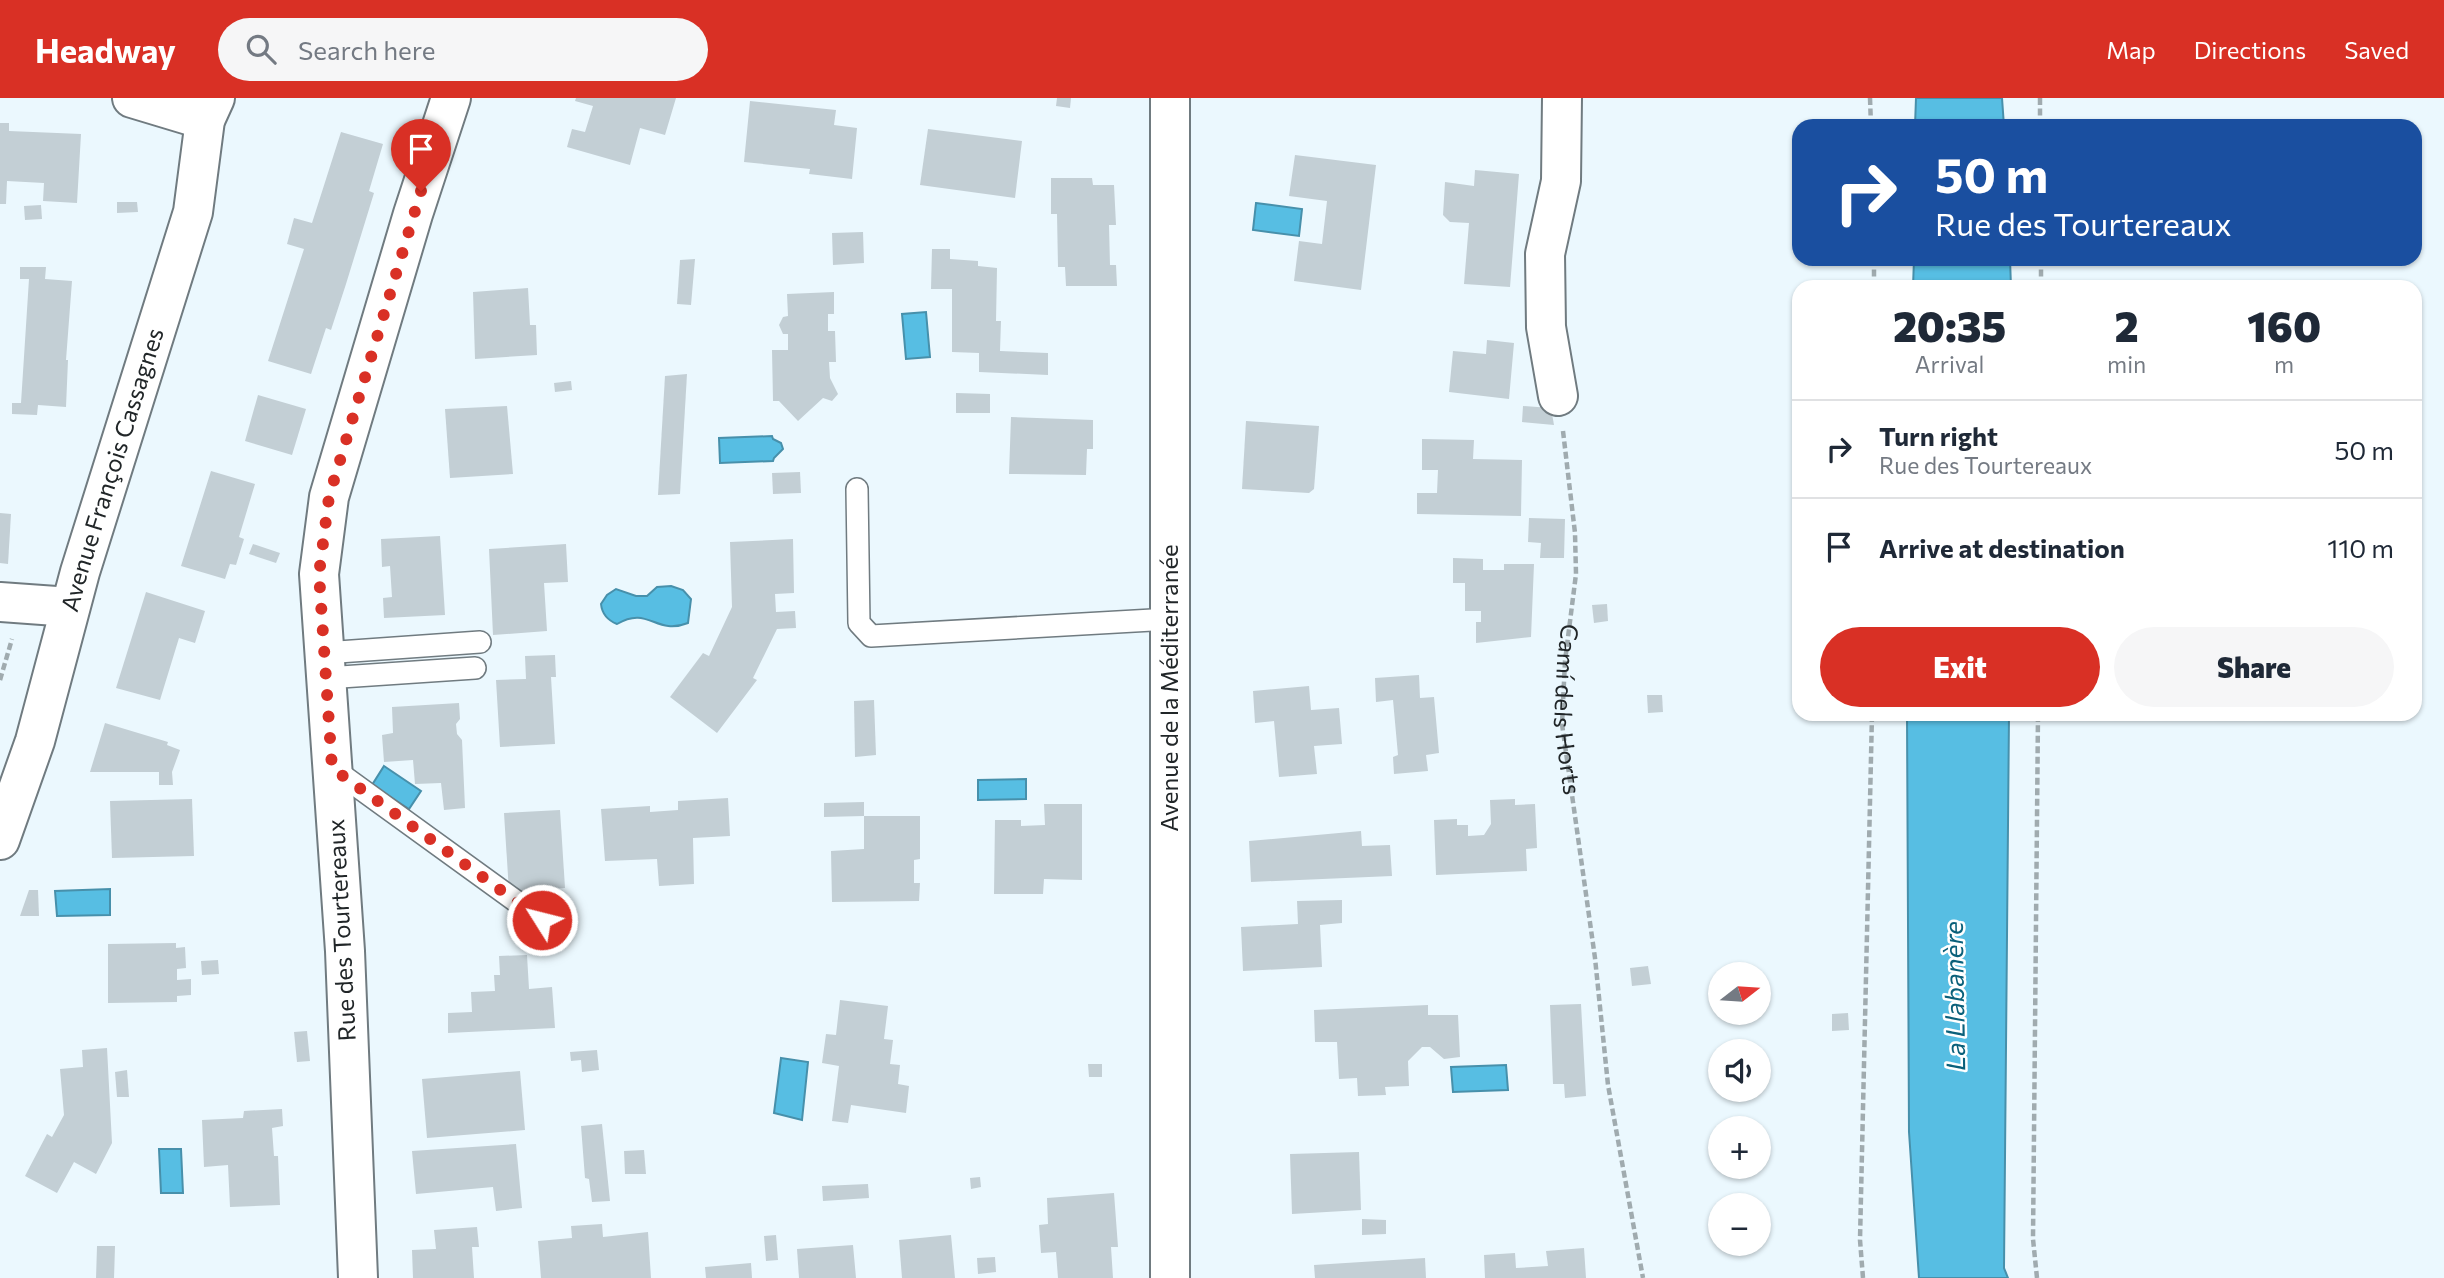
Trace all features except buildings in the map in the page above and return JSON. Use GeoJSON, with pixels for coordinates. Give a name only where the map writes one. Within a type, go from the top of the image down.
{"type":"FeatureCollection","features":[{"type":"Feature","properties":{"kind":"street"},"geometry":{"type":"LineString","coordinates":[[132,98],[210,109]]}},
{"type":"Feature","properties":{"kind":"street","name":"Rue des Tourtereaux"},"geometry":{"type":"LineString","coordinates":[[358,1278],[345,951],[319,574],[329,497],[413,214],[451,98]]}},
{"type":"Feature","properties":{"kind":"street","name":"Avenue de la Méditerranée"},"geometry":{"type":"LineString","coordinates":[[1170,98],[1170,1278]]}},
{"type":"Feature","properties":{"kind":"street"},"geometry":{"type":"LineString","coordinates":[[1558,396],[1546,327],[1545,254],[1561,181],[1562,98]]}},
{"type":"Feature","properties":{"kind":"street","name":"Avenue François Cassagnes"},"geometry":{"type":"LineString","coordinates":[[0,840],[35,741],[70,607],[193,212],[210,109]]}},
{"type":"Feature","properties":{"kind":"street"},"geometry":{"type":"LineString","coordinates":[[0,602],[70,607]]}},
{"type":"Feature","properties":{"kind":"lane"},"geometry":{"type":"LineString","coordinates":[[857,489],[859,623],[871,636],[1170,619]]}},
{"type":"Feature","properties":{"kind":"lane"},"geometry":{"type":"LineString","coordinates":[[325,666],[480,642]]}},
{"type":"Feature","properties":{"kind":"lane"},"geometry":{"type":"LineString","coordinates":[[325,666],[475,668]]}},
{"type":"Feature","properties":{"kind":"lane"},"geometry":{"type":"LineString","coordinates":[[332,768],[542,920]]}},
{"type":"Feature","properties":{"kind":"path"},"geometry":{"type":"LineString","coordinates":[[1870,98],[1871,119]]}},
{"type":"Feature","properties":{"kind":"path"},"geometry":{"type":"LineString","coordinates":[[2039,98],[2040,119]]}},
{"type":"Feature","properties":{"kind":"path","name":"Camí dels Horts"},"geometry":{"type":"LineString","coordinates":[[1558,396],[1574,533],[1576,574],[1565,661],[1562,724],[1595,958],[1608,1085],[1643,1278]]}},
{"type":"Feature","properties":{"kind":"path"},"geometry":{"type":"LineString","coordinates":[[1863,1278],[1860,1226],[1872,721]]}},
{"type":"Feature","properties":{"kind":"path"},"geometry":{"type":"LineString","coordinates":[[2037,1278],[2033,1239],[2038,721]]}},
{"type":"Feature","properties":{"kind":"water"},"geometry":{"type":"Polygon","coordinates":[[[1916,98],[2002,98],[2004,119],[1915,119],[1916,98]]]}},
{"type":"Feature","properties":{"kind":"water"},"geometry":{"type":"Polygon","coordinates":[[[1256,203],[1302,209],[1299,236],[1253,230],[1256,203]]]}},
{"type":"Feature","properties":{"kind":"water"},"geometry":{"type":"Polygon","coordinates":[[[1914,266],[2010,266],[2011,280],[1913,280],[1914,266]]]}},
{"type":"Feature","properties":{"kind":"water"},"geometry":{"type":"Polygon","coordinates":[[[926,312],[930,357],[906,359],[902,314],[926,312]]]}},
{"type":"Feature","properties":{"kind":"water"},"geometry":{"type":"Polygon","coordinates":[[[772,436],[781,443],[783,449],[773,461],[720,463],[719,438],[772,436]]]}},
{"type":"Feature","properties":{"kind":"water"},"geometry":{"type":"Polygon","coordinates":[[[671,586],[683,590],[691,599],[688,623],[667,626],[637,618],[617,624],[608,619],[603,611],[601,604],[607,595],[616,589],[636,596],[647,596],[657,587],[671,586]]]}},
{"type":"Feature","properties":{"kind":"water","name":"La Llabanère"},"geometry":{"type":"Polygon","coordinates":[[[1907,721],[2009,721],[2004,1268],[2008,1278],[1919,1278],[1909,1132],[1907,721]]]}},
{"type":"Feature","properties":{"kind":"water"},"geometry":{"type":"Polygon","coordinates":[[[384,766],[421,791],[409,809],[372,785],[384,766]]]}},
{"type":"Feature","properties":{"kind":"water"},"geometry":{"type":"Polygon","coordinates":[[[1026,779],[1026,799],[978,800],[978,780],[1026,779]]]}},
{"type":"Feature","properties":{"kind":"water"},"geometry":{"type":"Polygon","coordinates":[[[110,889],[110,915],[57,916],[55,891],[110,889]]]}},
{"type":"Feature","properties":{"kind":"water"},"geometry":{"type":"Polygon","coordinates":[[[781,1058],[808,1062],[802,1120],[774,1113],[781,1058]]]}},
{"type":"Feature","properties":{"kind":"water"},"geometry":{"type":"Polygon","coordinates":[[[1506,1065],[1508,1090],[1453,1092],[1451,1067],[1506,1065]]]}},
{"type":"Feature","properties":{"kind":"water"},"geometry":{"type":"Polygon","coordinates":[[[159,1149],[181,1149],[183,1193],[161,1193],[159,1149]]]}},
{"type":"Feature","properties":{"kind":"route"},"geometry":{"type":"LineString","coordinates":[[421,191],[329,497],[319,574],[332,768],[542,920]]}}]}
